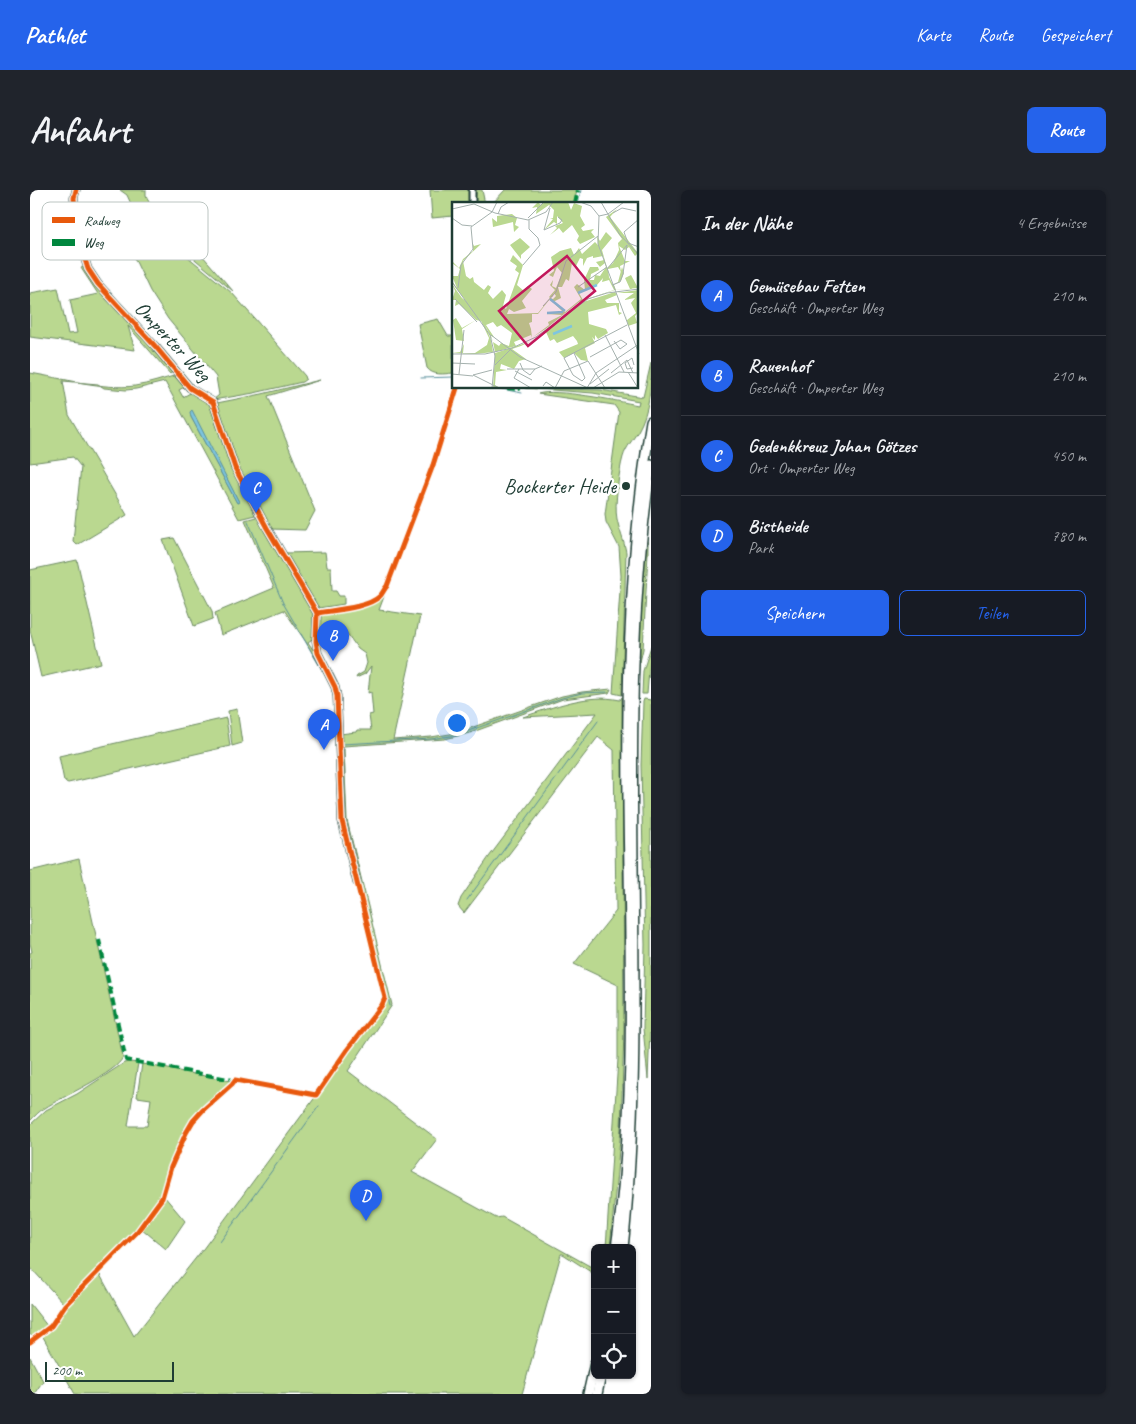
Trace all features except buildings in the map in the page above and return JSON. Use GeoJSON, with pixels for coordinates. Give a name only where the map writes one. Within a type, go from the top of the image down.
{"type":"FeatureCollection","features":[{"type":"Feature","properties":{"kind":"highway"},"geometry":{"type":"LineString","coordinates":[[616,1244],[624,1175],[629,1085],[631,993],[628,693],[630,603],[636,528],[651,421]]}},
{"type":"Feature","properties":{"kind":"highway"},"geometry":{"type":"LineString","coordinates":[[623,1244],[634,1149],[637,1090],[638,995],[635,726],[638,604],[643,528],[651,465]]}},
{"type":"Feature","properties":{"kind":"highway"},"geometry":{"type":"LineString","coordinates":[[588,1394],[591,1379]]}},
{"type":"Feature","properties":{"kind":"highway"},"geometry":{"type":"LineString","coordinates":[[597,1394],[600,1379]]}},
{"type":"Feature","properties":{"kind":"street","name":"Omperter Weg"},"geometry":{"type":"LineString","coordinates":[[85,260],[88,269],[108,296],[136,324],[190,388],[213,402],[235,468],[267,528],[318,613],[316,641],[318,653],[337,696],[342,821],[357,883]]}},
{"type":"Feature","properties":{"kind":"green space"},"geometry":{"type":"Polygon","coordinates":[[[120,190],[146,190],[149,202],[130,202],[127,195],[120,190]]]}},
{"type":"Feature","properties":{"kind":"green space"},"geometry":{"type":"Polygon","coordinates":[[[430,190],[470,190],[469,202],[452,202],[452,216],[432,218],[430,190]]]}},
{"type":"Feature","properties":{"kind":"green space"},"geometry":{"type":"Polygon","coordinates":[[[476,190],[482,190],[485,202],[475,202],[476,190]]]}},
{"type":"Feature","properties":{"kind":"green space"},"geometry":{"type":"Polygon","coordinates":[[[505,190],[577,190],[574,202],[494,202],[505,190]]]}},
{"type":"Feature","properties":{"kind":"green space"},"geometry":{"type":"Polygon","coordinates":[[[135,260],[192,260],[232,293],[306,379],[302,382],[254,393],[213,400],[219,395],[216,377],[168,319],[150,291],[135,260]]]}},
{"type":"Feature","properties":{"kind":"green space"},"geometry":{"type":"Polygon","coordinates":[[[196,260],[206,260],[233,291],[196,260]]]}},
{"type":"Feature","properties":{"kind":"green space"},"geometry":{"type":"Polygon","coordinates":[[[85,267],[102,291],[174,371],[170,374],[128,326],[135,350],[30,337],[30,293],[58,288],[68,334],[77,333],[70,300],[98,294],[81,268],[85,267]]]}},
{"type":"Feature","properties":{"kind":"green space"},"geometry":{"type":"Polygon","coordinates":[[[438,319],[448,336],[452,336],[452,373],[442,374],[429,371],[418,324],[438,319]]]}},
{"type":"Feature","properties":{"kind":"green space"},"geometry":{"type":"Polygon","coordinates":[[[651,363],[650,389],[645,415],[623,457],[617,497],[616,513],[626,552],[622,695],[613,693],[621,576],[619,547],[606,522],[605,514],[619,412],[614,405],[538,394],[572,394],[638,405],[639,401],[593,393],[539,389],[600,390],[643,397],[651,363]]]}},
{"type":"Feature","properties":{"kind":"green space"},"geometry":{"type":"Polygon","coordinates":[[[30,373],[80,382],[63,381],[69,415],[127,515],[77,545],[73,541],[81,467],[73,457],[30,463],[30,373]]]}},
{"type":"Feature","properties":{"kind":"green space"},"geometry":{"type":"Polygon","coordinates":[[[177,375],[186,386],[179,390],[183,397],[192,392],[212,405],[234,469],[257,511],[255,515],[239,519],[165,382],[126,390],[104,388],[100,385],[135,386],[177,375]],[[191,411],[191,417],[237,503],[239,502],[191,411]]]}},
{"type":"Feature","properties":{"kind":"green space"},"geometry":{"type":"Polygon","coordinates":[[[320,380],[268,396],[315,511],[305,530],[271,529],[284,553],[325,552],[327,567],[331,567],[332,591],[336,591],[339,596],[344,596],[344,604],[318,608],[275,540],[246,486],[232,452],[217,403],[320,380]]]}},
{"type":"Feature","properties":{"kind":"green space"},"geometry":{"type":"Polygon","coordinates":[[[256,517],[261,519],[313,610],[315,637],[308,642],[335,692],[336,727],[332,732],[318,734],[310,719],[335,713],[333,690],[306,642],[284,610],[221,635],[215,613],[274,588],[245,520],[256,517]]]}},
{"type":"Feature","properties":{"kind":"green space"},"geometry":{"type":"Polygon","coordinates":[[[645,537],[648,543],[648,553],[643,649],[640,662],[639,631],[645,537]]]}},
{"type":"Feature","properties":{"kind":"green space"},"geometry":{"type":"Polygon","coordinates":[[[174,538],[212,611],[213,619],[194,626],[163,540],[174,538]]]}},
{"type":"Feature","properties":{"kind":"green space"},"geometry":{"type":"Polygon","coordinates":[[[77,560],[101,663],[41,677],[30,630],[30,570],[77,560]]]}},
{"type":"Feature","properties":{"kind":"green space"},"geometry":{"type":"Polygon","coordinates":[[[388,586],[379,610],[420,616],[393,740],[456,733],[562,696],[611,689],[609,693],[563,699],[470,733],[445,739],[344,746],[340,743],[340,734],[356,732],[357,730],[371,730],[369,715],[373,714],[371,692],[368,693],[371,666],[365,674],[356,678],[364,672],[367,663],[365,654],[358,649],[346,632],[342,633],[341,629],[332,632],[330,629],[328,630],[331,637],[320,642],[320,618],[324,614],[362,607],[376,601],[388,586]]]}},
{"type":"Feature","properties":{"kind":"green space"},"geometry":{"type":"Polygon","coordinates":[[[651,646],[647,694],[642,694],[643,671],[651,646]]]}},
{"type":"Feature","properties":{"kind":"green space"},"geometry":{"type":"Polygon","coordinates":[[[622,697],[624,1029],[621,1128],[610,1244],[606,1244],[618,1059],[618,985],[574,964],[616,911],[614,750],[598,737],[464,913],[458,906],[461,898],[489,857],[597,713],[523,717],[571,702],[595,698],[620,700],[622,697]]]}},
{"type":"Feature","properties":{"kind":"green space"},"geometry":{"type":"Polygon","coordinates":[[[644,699],[651,700],[651,1005],[648,1079],[643,1028],[645,945],[641,765],[644,699]]]}},
{"type":"Feature","properties":{"kind":"green space"},"geometry":{"type":"Polygon","coordinates":[[[237,709],[242,743],[232,746],[228,711],[237,709]]]}},
{"type":"Feature","properties":{"kind":"green space"},"geometry":{"type":"Polygon","coordinates":[[[226,718],[230,746],[68,783],[64,781],[59,756],[226,718]]]}},
{"type":"Feature","properties":{"kind":"green space"},"geometry":{"type":"Polygon","coordinates":[[[344,749],[347,820],[392,1005],[348,1071],[437,1139],[412,1172],[496,1218],[502,1217],[591,1267],[591,1272],[561,1254],[522,1394],[75,1394],[42,1335],[52,1327],[66,1306],[99,1273],[134,1336],[203,1249],[387,1000],[343,820],[341,753],[344,749]]]}},
{"type":"Feature","properties":{"kind":"green space"},"geometry":{"type":"Polygon","coordinates":[[[79,859],[123,1057],[111,1070],[43,1109],[30,1121],[30,953],[32,952],[30,943],[30,871],[79,859]]]}},
{"type":"Feature","properties":{"kind":"green space"},"geometry":{"type":"Polygon","coordinates":[[[124,1063],[138,1063],[128,1126],[147,1126],[151,1099],[137,1097],[142,1064],[231,1081],[232,1083],[192,1120],[170,1166],[159,1199],[135,1231],[64,1304],[30,1267],[30,1125],[46,1110],[77,1094],[124,1063]]]}},
{"type":"Feature","properties":{"kind":"green space"},"geometry":{"type":"Polygon","coordinates":[[[164,1196],[185,1221],[166,1249],[141,1228],[164,1196]]]}},
{"type":"Feature","properties":{"kind":"green space"},"geometry":{"type":"Polygon","coordinates":[[[30,1304],[48,1327],[33,1338],[30,1334],[30,1304]]]}},
{"type":"Feature","properties":{"kind":"green space"},"geometry":{"type":"Polygon","coordinates":[[[30,1357],[43,1381],[34,1394],[30,1394],[30,1357]]]}},
{"type":"Feature","properties":{"kind":"water"},"geometry":{"type":"Polygon","coordinates":[[[192,410],[239,502],[237,503],[191,417],[190,412],[192,410]]]}},
{"type":"Feature","properties":{"kind":"waterway"},"geometry":{"type":"LineString","coordinates":[[578,202],[581,190]]}},
{"type":"Feature","properties":{"kind":"waterway"},"geometry":{"type":"LineString","coordinates":[[421,378],[452,377]]}},
{"type":"Feature","properties":{"kind":"waterway"},"geometry":{"type":"LineString","coordinates":[[502,389],[522,393]]}},
{"type":"Feature","properties":{"kind":"waterway"},"geometry":{"type":"LineString","coordinates":[[248,521],[283,603],[333,689]]}},
{"type":"Feature","properties":{"kind":"waterway"},"geometry":{"type":"LineString","coordinates":[[342,744],[431,739],[457,735],[562,698],[582,693],[607,692]]}},
{"type":"Feature","properties":{"kind":"waterway"},"geometry":{"type":"LineString","coordinates":[[335,705],[335,727]]}},
{"type":"Feature","properties":{"kind":"waterway"},"geometry":{"type":"LineString","coordinates":[[467,900],[598,721]]}},
{"type":"Feature","properties":{"kind":"waterway"},"geometry":{"type":"LineString","coordinates":[[342,753],[345,819],[390,1006]]}},
{"type":"Feature","properties":{"kind":"waterway"},"geometry":{"type":"LineString","coordinates":[[220,1242],[319,1106]]}},
{"type":"Feature","properties":{"kind":"marked path"},"geometry":{"type":"LineString","coordinates":[[575,202],[578,190]]}},
{"type":"Feature","properties":{"kind":"marked path"},"geometry":{"type":"LineString","coordinates":[[99,940],[126,1060],[239,1081]]}},
{"type":"Feature","properties":{"kind":"cycle path"},"geometry":{"type":"LineString","coordinates":[[74,202],[76,190]]}},
{"type":"Feature","properties":{"kind":"cycle path"},"geometry":{"type":"LineString","coordinates":[[30,1342],[51,1326],[65,1305],[137,1232],[162,1198],[171,1167],[186,1133],[193,1121],[203,1110],[235,1080],[316,1095],[347,1050],[382,1005],[385,998],[342,821],[337,696],[335,687],[318,653],[316,641],[317,613],[267,528],[235,468],[213,402],[190,388],[155,346],[98,284],[88,269],[85,260]]}},
{"type":"Feature","properties":{"kind":"cycle path"},"geometry":{"type":"LineString","coordinates":[[317,613],[350,608],[375,600],[387,586],[433,465],[457,389]]}},
{"type":"Feature","properties":{"kind":"place","name":"Bockerter Heide"},"geometry":{"type":"Point","coordinates":[626,486]}},
{"type":"Feature","properties":{"kind":"place","name":"Gedenkkreuz Johan Götzes"},"geometry":{"type":"Point","coordinates":[256,513]}},
{"type":"Feature","properties":{"kind":"place","name":"Rauenhof"},"geometry":{"type":"Point","coordinates":[333,661]}},
{"type":"Feature","properties":{"kind":"place","name":"Gemüsebau Fetten"},"geometry":{"type":"Point","coordinates":[324,750]}},
{"type":"Feature","properties":{"kind":"place","name":"Bistheide"},"geometry":{"type":"Point","coordinates":[366,1221]}}]}
